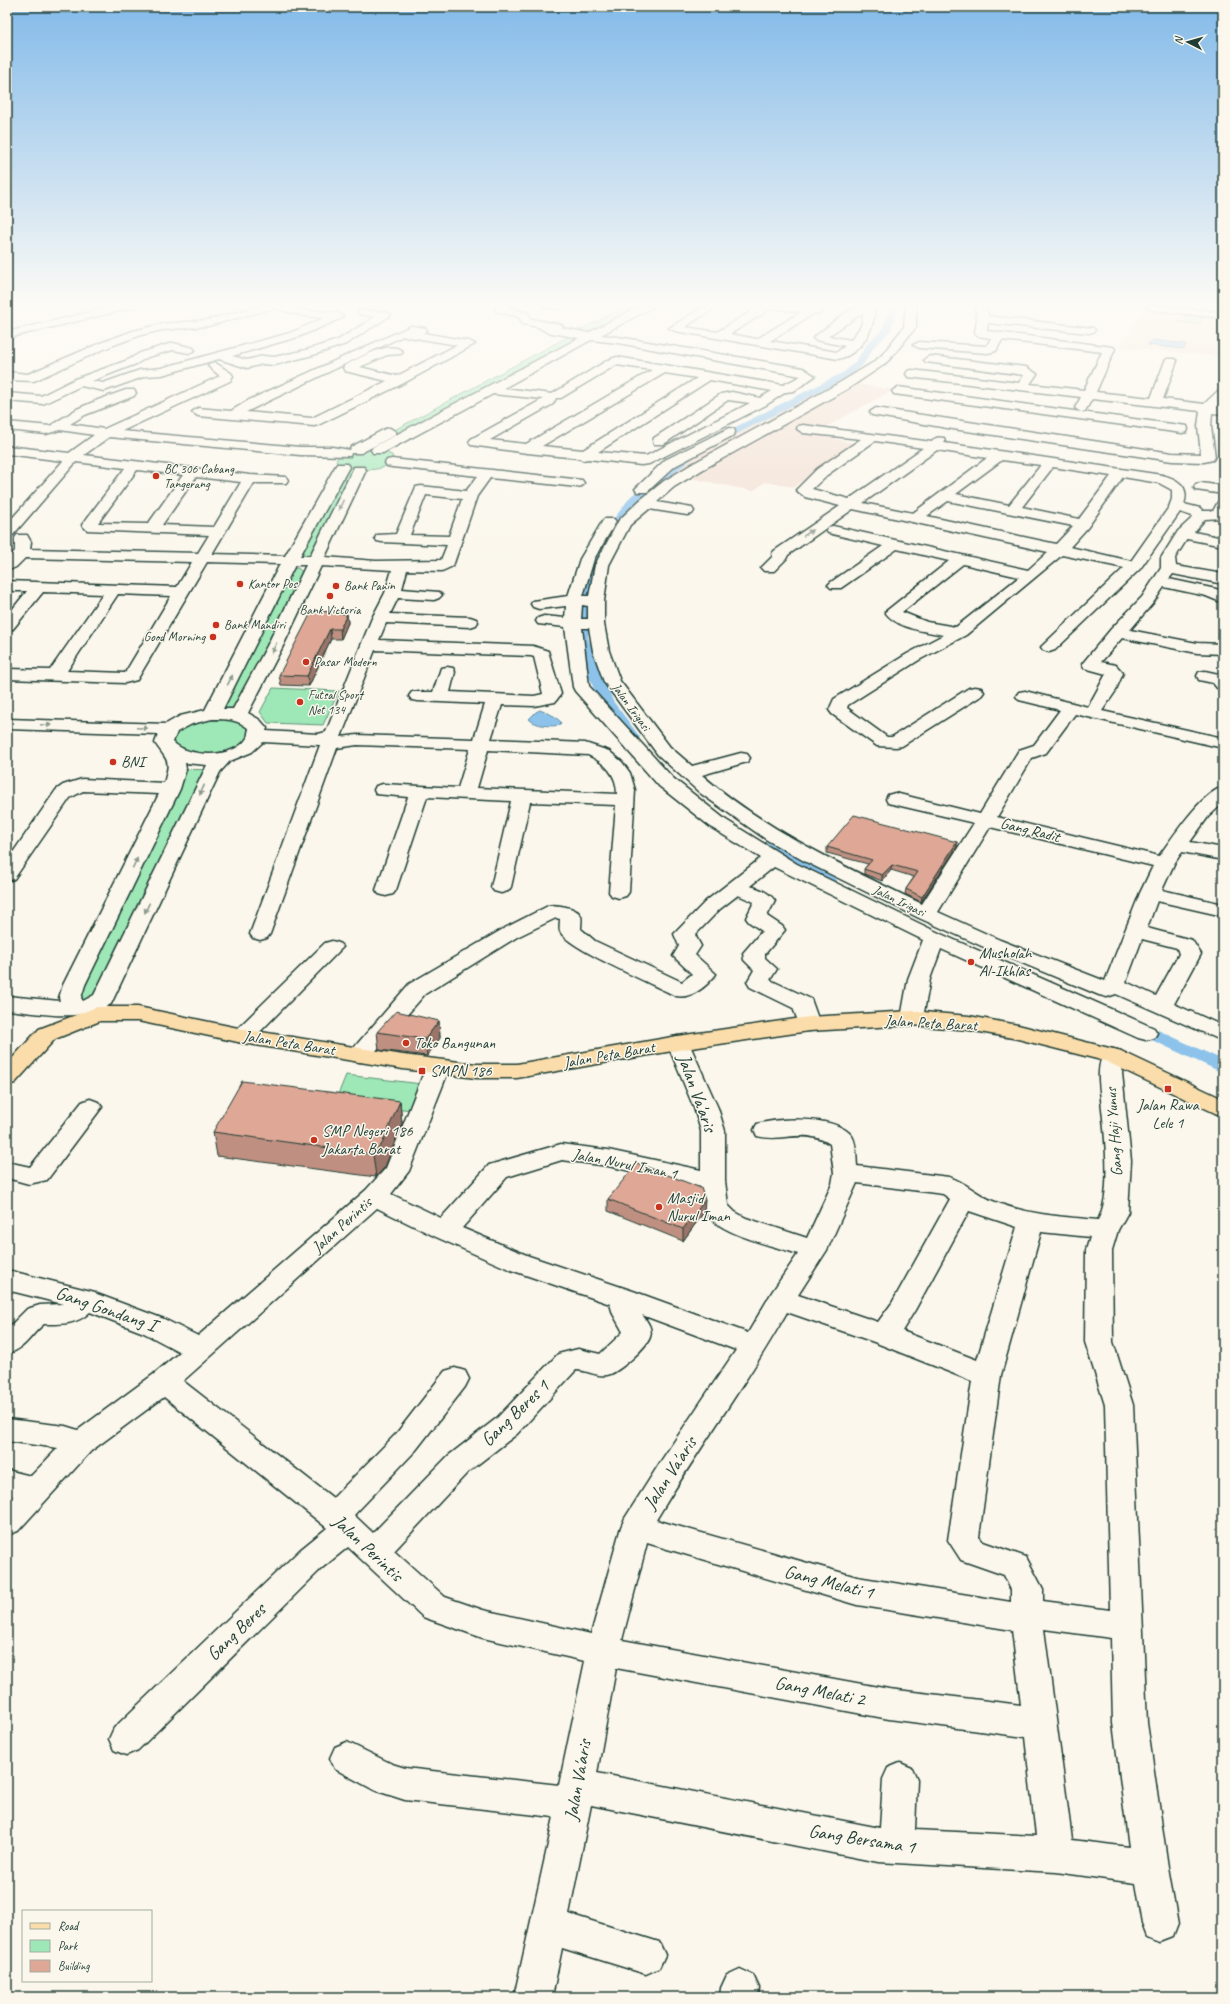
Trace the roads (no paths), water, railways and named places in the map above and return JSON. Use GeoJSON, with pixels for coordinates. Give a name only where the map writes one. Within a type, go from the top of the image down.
{"type":"FeatureCollection","features":[{"type":"Feature","properties":{"kind":"main road","name":"Jalan Peta Barat"},"geometry":{"type":"LineString","coordinates":[[7,1078],[47,1034],[76,1016],[97,1014],[138,1014],[243,1036],[438,1067],[476,1071],[517,1071],[678,1043],[808,1024],[912,1018],[969,1023],[1018,1032],[1113,1056],[1223,1108]]}},
{"type":"Feature","properties":{"kind":"street"},"geometry":{"type":"LineString","coordinates":[[25,399],[43,400],[46,399]]}},
{"type":"Feature","properties":{"kind":"street"},"geometry":{"type":"LineString","coordinates":[[7,426],[46,430],[58,426],[81,412],[116,399]]}},
{"type":"Feature","properties":{"kind":"street"},"geometry":{"type":"LineString","coordinates":[[22,553],[23,539],[20,535],[9,529],[72,458],[106,433],[181,399]]}},
{"type":"Feature","properties":{"kind":"street"},"geometry":{"type":"LineString","coordinates":[[236,415],[236,413],[263,399]]}},
{"type":"Feature","properties":{"kind":"street"},"geometry":{"type":"LineString","coordinates":[[58,426],[106,433],[253,429],[319,420],[362,399]]}},
{"type":"Feature","properties":{"kind":"street"},"geometry":{"type":"LineString","coordinates":[[212,714],[288,563],[345,458],[454,399]]}},
{"type":"Feature","properties":{"kind":"street"},"geometry":{"type":"LineString","coordinates":[[345,458],[378,450],[476,399]]}},
{"type":"Feature","properties":{"kind":"street"},"geometry":{"type":"LineString","coordinates":[[556,399],[615,410]]}},
{"type":"Feature","properties":{"kind":"street"},"geometry":{"type":"LineString","coordinates":[[527,449],[613,399]]}},
{"type":"Feature","properties":{"kind":"street"},"geometry":{"type":"LineString","coordinates":[[588,469],[590,456],[645,416],[673,399]]}},
{"type":"Feature","properties":{"kind":"street"},"geometry":{"type":"LineString","coordinates":[[630,461],[722,399]]}},
{"type":"Feature","properties":{"kind":"street"},"geometry":{"type":"LineString","coordinates":[[741,399],[762,402]]}},
{"type":"Feature","properties":{"kind":"street"},"geometry":{"type":"LineString","coordinates":[[563,400],[476,442],[630,461],[649,460],[768,399]]}},
{"type":"Feature","properties":{"kind":"street","name":"Jalan Irigasi"},"geometry":{"type":"LineString","coordinates":[[821,399],[697,467],[660,482],[634,507],[624,523],[612,529],[596,559],[602,566],[585,600],[585,624],[601,651],[612,682],[664,751],[707,789],[774,836],[814,858],[926,914],[993,944],[1104,989],[1111,989],[1114,985]]}},
{"type":"Feature","properties":{"kind":"street"},"geometry":{"type":"LineString","coordinates":[[952,399],[1182,429]]}},
{"type":"Feature","properties":{"kind":"street"},"geometry":{"type":"LineString","coordinates":[[1077,416],[1086,399]]}},
{"type":"Feature","properties":{"kind":"street"},"geometry":{"type":"LineString","coordinates":[[1117,399],[1223,410]]}},
{"type":"Feature","properties":{"kind":"street"},"geometry":{"type":"LineString","coordinates":[[1155,403],[1157,399]]}},
{"type":"Feature","properties":{"kind":"street"},"geometry":{"type":"LineString","coordinates":[[803,429],[873,437],[1120,474],[1165,470],[1208,457],[1205,432],[1207,409],[1218,399]]}},
{"type":"Feature","properties":{"kind":"street"},"geometry":{"type":"LineString","coordinates":[[198,412],[236,415],[253,429],[300,451],[345,458],[370,469],[392,463],[577,483]]}},
{"type":"Feature","properties":{"kind":"street"},"geometry":{"type":"LineString","coordinates":[[876,412],[953,425],[1165,470],[1179,489],[1179,500],[1176,507],[1135,566],[1049,647]]}},
{"type":"Feature","properties":{"kind":"street"},"geometry":{"type":"LineString","coordinates":[[630,413],[710,428]]}},
{"type":"Feature","properties":{"kind":"street"},"geometry":{"type":"LineString","coordinates":[[319,420],[336,424]]}},
{"type":"Feature","properties":{"kind":"street"},"geometry":{"type":"LineString","coordinates":[[769,568],[781,556],[779,554],[935,446],[953,425]]}},
{"type":"Feature","properties":{"kind":"street"},"geometry":{"type":"LineString","coordinates":[[873,437],[822,472],[803,490],[810,494],[850,504],[1135,566]]}},
{"type":"Feature","properties":{"kind":"street"},"geometry":{"type":"LineString","coordinates":[[378,450],[392,455],[392,463]]}},
{"type":"Feature","properties":{"kind":"street"},"geometry":{"type":"LineString","coordinates":[[8,451],[250,479],[281,480]]}},
{"type":"Feature","properties":{"kind":"street"},"geometry":{"type":"LineString","coordinates":[[916,518],[998,456]]}},
{"type":"Feature","properties":{"kind":"street"},"geometry":{"type":"LineString","coordinates":[[1013,509],[1049,464]]}},
{"type":"Feature","properties":{"kind":"street"},"geometry":{"type":"LineString","coordinates":[[134,465],[89,525],[92,527],[218,531]]}},
{"type":"Feature","properties":{"kind":"street"},"geometry":{"type":"LineString","coordinates":[[238,716],[275,646],[314,564],[370,469]]}},
{"type":"Feature","properties":{"kind":"street"},"geometry":{"type":"LineString","coordinates":[[152,528],[192,472]]}},
{"type":"Feature","properties":{"kind":"street"},"geometry":{"type":"LineString","coordinates":[[7,566],[22,553],[314,564],[401,566],[446,564],[470,496],[487,473]]}},
{"type":"Feature","properties":{"kind":"street"},"geometry":{"type":"LineString","coordinates":[[975,692],[896,742],[891,743],[883,742],[838,710],[840,703],[913,657],[960,632],[1031,575],[1060,550],[1083,524],[1120,474]]}},
{"type":"Feature","properties":{"kind":"street"},"geometry":{"type":"LineString","coordinates":[[7,674],[125,678],[131,676],[181,592],[196,560],[218,531],[250,479]]}},
{"type":"Feature","properties":{"kind":"street"},"geometry":{"type":"LineString","coordinates":[[1201,487],[1223,491]]}},
{"type":"Feature","properties":{"kind":"street"},"geometry":{"type":"LineString","coordinates":[[401,539],[421,490],[470,496]]}},
{"type":"Feature","properties":{"kind":"street"},"geometry":{"type":"LineString","coordinates":[[945,496],[1083,524]]}},
{"type":"Feature","properties":{"kind":"street"},"geometry":{"type":"LineString","coordinates":[[1176,507],[1195,511],[1199,515],[1218,515],[1223,506]]}},
{"type":"Feature","properties":{"kind":"street"},"geometry":{"type":"LineString","coordinates":[[634,507],[680,511]]}},
{"type":"Feature","properties":{"kind":"street"},"geometry":{"type":"LineString","coordinates":[[781,556],[786,558],[793,556],[866,507]]}},
{"type":"Feature","properties":{"kind":"street"},"geometry":{"type":"LineString","coordinates":[[1092,714],[1106,692],[1114,673],[1110,669],[1090,664],[1117,632],[1148,600],[1169,568],[1168,558],[1183,534],[1198,520],[1199,515]]}},
{"type":"Feature","properties":{"kind":"street"},"geometry":{"type":"LineString","coordinates":[[833,530],[1031,575]]}},
{"type":"Feature","properties":{"kind":"street"},"geometry":{"type":"LineString","coordinates":[[1183,534],[1223,542]]}},
{"type":"Feature","properties":{"kind":"street"},"geometry":{"type":"LineString","coordinates":[[382,538],[454,541]]}},
{"type":"Feature","properties":{"kind":"street"},"geometry":{"type":"LineString","coordinates":[[836,585],[895,544]]}},
{"type":"Feature","properties":{"kind":"street"},"geometry":{"type":"LineString","coordinates":[[960,559],[893,612],[900,618],[930,627],[960,632]]}},
{"type":"Feature","properties":{"kind":"street"},"geometry":{"type":"LineString","coordinates":[[260,934],[327,739],[380,618],[393,593],[401,566]]}},
{"type":"Feature","properties":{"kind":"street"},"geometry":{"type":"LineString","coordinates":[[1169,568],[1223,578]]}},
{"type":"Feature","properties":{"kind":"street"},"geometry":{"type":"LineString","coordinates":[[1161,582],[1211,592],[1223,598],[1223,601]]}},
{"type":"Feature","properties":{"kind":"street"},"geometry":{"type":"LineString","coordinates":[[7,586],[181,592]]}},
{"type":"Feature","properties":{"kind":"street"},"geometry":{"type":"LineString","coordinates":[[7,626],[38,588]]}},
{"type":"Feature","properties":{"kind":"street"},"geometry":{"type":"LineString","coordinates":[[55,676],[113,590]]}},
{"type":"Feature","properties":{"kind":"street"},"geometry":{"type":"LineString","coordinates":[[393,593],[434,595]]}},
{"type":"Feature","properties":{"kind":"street"},"geometry":{"type":"LineString","coordinates":[[538,604],[585,600],[581,687],[666,782],[719,824],[776,860],[934,938],[1146,1033]]}},
{"type":"Feature","properties":{"kind":"street"},"geometry":{"type":"LineString","coordinates":[[380,618],[470,622]]}},
{"type":"Feature","properties":{"kind":"street"},"geometry":{"type":"LineString","coordinates":[[544,621],[585,624]]}},
{"type":"Feature","properties":{"kind":"street"},"geometry":{"type":"LineString","coordinates":[[1117,632],[1197,648],[1223,649]]}},
{"type":"Feature","properties":{"kind":"street"},"geometry":{"type":"LineString","coordinates":[[369,645],[533,651],[542,654],[552,694],[549,698],[542,700],[495,700],[443,684]]}},
{"type":"Feature","properties":{"kind":"street"},"geometry":{"type":"LineString","coordinates":[[1205,676],[1219,679],[1223,684]]}},
{"type":"Feature","properties":{"kind":"street"},"geometry":{"type":"LineString","coordinates":[[418,696],[443,684],[551,688]]}},
{"type":"Feature","properties":{"kind":"street"},"geometry":{"type":"LineString","coordinates":[[1025,696],[1092,714],[1223,743]]}},
{"type":"Feature","properties":{"kind":"street"},"geometry":{"type":"LineString","coordinates":[[466,793],[495,700]]}},
{"type":"Feature","properties":{"kind":"street"},"geometry":{"type":"LineString","coordinates":[[926,914],[986,820],[1025,754],[1040,749],[1071,708]]}},
{"type":"Feature","properties":{"kind":"street"},"geometry":{"type":"LineString","coordinates":[[7,724],[169,742],[200,760],[223,758],[244,750],[254,743],[258,736],[258,728],[254,723],[238,716],[212,714],[186,720],[169,742]]}},
{"type":"Feature","properties":{"kind":"street"},"geometry":{"type":"LineString","coordinates":[[258,736],[327,739],[345,743],[357,740],[585,748],[599,751],[608,757],[623,776],[627,787],[619,892]]}},
{"type":"Feature","properties":{"kind":"street"},"geometry":{"type":"LineString","coordinates":[[7,737],[169,742]]}},
{"type":"Feature","properties":{"kind":"street"},"geometry":{"type":"LineString","coordinates":[[76,1016],[70,998],[74,985],[171,790],[177,769],[169,742]]}},
{"type":"Feature","properties":{"kind":"street"},"geometry":{"type":"LineString","coordinates":[[7,1003],[76,1016],[103,999],[212,770],[223,758]]}},
{"type":"Feature","properties":{"kind":"street"},"geometry":{"type":"LineString","coordinates":[[688,773],[741,758]]}},
{"type":"Feature","properties":{"kind":"street"},"geometry":{"type":"LineString","coordinates":[[7,875],[63,794],[70,788],[82,785],[171,790]]}},
{"type":"Feature","properties":{"kind":"street"},"geometry":{"type":"LineString","coordinates":[[383,790],[626,800]]}},
{"type":"Feature","properties":{"kind":"street"},"geometry":{"type":"LineString","coordinates":[[386,890],[419,792]]}},
{"type":"Feature","properties":{"kind":"street"},"geometry":{"type":"LineString","coordinates":[[1223,793],[1201,813],[1164,863],[1150,893],[1114,985],[1223,1034]]}},
{"type":"Feature","properties":{"kind":"street"},"geometry":{"type":"LineString","coordinates":[[501,887],[522,796]]}},
{"type":"Feature","properties":{"kind":"street","name":"Gang Radit"},"geometry":{"type":"LineString","coordinates":[[895,799],[1164,863]]}},
{"type":"Feature","properties":{"kind":"street"},"geometry":{"type":"LineString","coordinates":[[1178,845],[1223,854]]}},
{"type":"Feature","properties":{"kind":"street"},"geometry":{"type":"LineString","coordinates":[[360,1055],[417,989],[510,932],[554,910],[571,916],[570,931],[588,945],[684,991],[705,974],[684,956],[690,946],[684,934],[713,905],[768,862],[776,860]]}},
{"type":"Feature","properties":{"kind":"street"},"geometry":{"type":"LineString","coordinates":[[736,887],[759,896],[766,901],[756,918],[774,930],[754,953],[755,960],[766,968],[758,982],[803,1004],[808,1024]]}},
{"type":"Feature","properties":{"kind":"street"},"geometry":{"type":"LineString","coordinates":[[1150,893],[1223,910]]}},
{"type":"Feature","properties":{"kind":"street"},"geometry":{"type":"LineString","coordinates":[[1135,931],[1185,944],[1190,954],[1161,1007]]}},
{"type":"Feature","properties":{"kind":"street"},"geometry":{"type":"LineString","coordinates":[[100,933],[135,934]]}},
{"type":"Feature","properties":{"kind":"street"},"geometry":{"type":"LineString","coordinates":[[912,1018],[919,979],[934,938]]}},
{"type":"Feature","properties":{"kind":"street"},"geometry":{"type":"LineString","coordinates":[[243,1036],[332,947]]}},
{"type":"Feature","properties":{"kind":"street","name":"Jalan Va'aris"},"geometry":{"type":"LineString","coordinates":[[533,1997],[603,1651],[636,1527],[673,1466],[754,1346],[781,1299],[814,1250],[737,1224],[726,1218],[716,1208],[714,1181],[714,1131],[706,1108],[678,1043]]}},
{"type":"Feature","properties":{"kind":"street","name":"Gang Haji Yunus"},"geometry":{"type":"LineString","coordinates":[[1113,1056],[1110,1073],[1119,1161],[1116,1212],[1105,1230],[1099,1250],[1099,1342],[1119,1405],[1130,1723],[1150,1867],[1160,1924]]}},
{"type":"Feature","properties":{"kind":"street","name":"Jalan Perintis"},"geometry":{"type":"LineString","coordinates":[[7,1522],[81,1443],[164,1382],[375,1196],[397,1171],[438,1067]]}},
{"type":"Feature","properties":{"kind":"street"},"geometry":{"type":"LineString","coordinates":[[7,1170],[29,1176],[38,1174],[90,1107]]}},
{"type":"Feature","properties":{"kind":"street"},"geometry":{"type":"LineString","coordinates":[[766,1130],[798,1126],[831,1132],[842,1140],[846,1173],[844,1184],[814,1250]]}},
{"type":"Feature","properties":{"kind":"street","name":"Jalan Nurul Iman 1"},"geometry":{"type":"LineString","coordinates":[[445,1231],[498,1171],[561,1152],[608,1158],[714,1181]]}},
{"type":"Feature","properties":{"kind":"street"},"geometry":{"type":"LineString","coordinates":[[846,1173],[949,1186],[972,1202],[990,1210],[1031,1222],[1105,1230]]}},
{"type":"Feature","properties":{"kind":"street"},"geometry":{"type":"LineString","coordinates":[[375,1196],[445,1231],[520,1263],[624,1298],[754,1346]]}},
{"type":"Feature","properties":{"kind":"street"},"geometry":{"type":"LineString","coordinates":[[884,1334],[902,1310],[964,1196]]}},
{"type":"Feature","properties":{"kind":"street"},"geometry":{"type":"LineString","coordinates":[[1031,1222],[987,1375],[963,1540],[972,1551],[1015,1566],[1027,1589],[1028,1616],[1039,1723],[1049,1789],[1056,1855]]}},
{"type":"Feature","properties":{"kind":"street","name":"Gang Gondang I"},"geometry":{"type":"LineString","coordinates":[[7,1280],[86,1299],[161,1328],[200,1350]]}},
{"type":"Feature","properties":{"kind":"street","name":"Gang Beres 1"},"geometry":{"type":"LineString","coordinates":[[373,1553],[458,1464],[507,1426],[568,1361],[579,1358],[594,1364],[606,1365],[638,1336],[637,1327],[627,1318],[623,1310],[624,1298]]}},
{"type":"Feature","properties":{"kind":"street"},"geometry":{"type":"LineString","coordinates":[[7,1344],[16,1339],[34,1318],[42,1314],[65,1315],[74,1311],[86,1299]]}},
{"type":"Feature","properties":{"kind":"street"},"geometry":{"type":"LineString","coordinates":[[781,1299],[884,1334],[987,1375]]}},
{"type":"Feature","properties":{"kind":"street","name":"Gang Beres"},"geometry":{"type":"LineString","coordinates":[[126,1739],[311,1559],[455,1379]]}},
{"type":"Feature","properties":{"kind":"street","name":"Jalan Perintis"},"geometry":{"type":"LineString","coordinates":[[164,1382],[341,1522],[373,1553],[434,1607],[483,1624],[603,1651]]}},
{"type":"Feature","properties":{"kind":"street"},"geometry":{"type":"LineString","coordinates":[[7,1430],[65,1437],[81,1443]]}},
{"type":"Feature","properties":{"kind":"street"},"geometry":{"type":"LineString","coordinates":[[7,1482],[36,1490]]}},
{"type":"Feature","properties":{"kind":"street","name":"Gang Melati 1"},"geometry":{"type":"LineString","coordinates":[[636,1527],[857,1591],[1028,1616],[1127,1626]]}},
{"type":"Feature","properties":{"kind":"street","name":"Gang Melati 2"},"geometry":{"type":"LineString","coordinates":[[603,1651],[889,1704],[1039,1723]]}},
{"type":"Feature","properties":{"kind":"street","name":"Gang Bersama 1"},"geometry":{"type":"LineString","coordinates":[[347,1758],[386,1778],[406,1784],[640,1799],[897,1847],[1056,1855],[1150,1867]]}},
{"type":"Feature","properties":{"kind":"street"},"geometry":{"type":"LineString","coordinates":[[897,1847],[900,1779]]}},
{"type":"Feature","properties":{"kind":"street"},"geometry":{"type":"LineString","coordinates":[[548,1926],[646,1955]]}},
{"type":"Feature","properties":{"kind":"water"},"geometry":{"type":"Polygon","coordinates":[[[540,710],[554,716],[561,722],[560,725],[544,725],[535,723],[529,719],[540,710]]]}},
{"type":"Feature","properties":{"kind":"waterway"},"geometry":{"type":"LineString","coordinates":[[633,737],[606,702],[581,638],[582,597],[595,570],[607,536],[635,498],[694,452],[799,399]]}},
{"type":"Feature","properties":{"kind":"waterway"},"geometry":{"type":"LineString","coordinates":[[767,847],[829,881]]}},
{"type":"Feature","properties":{"kind":"waterway"},"geometry":{"type":"LineString","coordinates":[[1134,1025],[1223,1067]]}},
{"type":"Feature","properties":{"kind":"place","name":"BC 306 Cabang Tangerang"},"geometry":{"type":"Point","coordinates":[156,476]}},
{"type":"Feature","properties":{"kind":"place","name":"Kantor Pos"},"geometry":{"type":"Point","coordinates":[240,584]}},
{"type":"Feature","properties":{"kind":"place","name":"Bank Panin"},"geometry":{"type":"Point","coordinates":[336,586]}},
{"type":"Feature","properties":{"kind":"place","name":"Bank Victoria"},"geometry":{"type":"Point","coordinates":[330,596]}},
{"type":"Feature","properties":{"kind":"place","name":"Bank Mandiri"},"geometry":{"type":"Point","coordinates":[216,625]}},
{"type":"Feature","properties":{"kind":"place","name":"Good Morning"},"geometry":{"type":"Point","coordinates":[213,637]}},
{"type":"Feature","properties":{"kind":"place","name":"Pasar Modern"},"geometry":{"type":"Point","coordinates":[306,662]}},
{"type":"Feature","properties":{"kind":"place","name":"Futsal Sport Net 134"},"geometry":{"type":"Point","coordinates":[300,702]}},
{"type":"Feature","properties":{"kind":"place","name":"BNI"},"geometry":{"type":"Point","coordinates":[113,762]}},
{"type":"Feature","properties":{"kind":"place","name":"Musholah Al-Ikhlas"},"geometry":{"type":"Point","coordinates":[971,962]}},
{"type":"Feature","properties":{"kind":"place","name":"Toko Bangunan"},"geometry":{"type":"Point","coordinates":[406,1043]}},
{"type":"Feature","properties":{"kind":"place","name":"SMPN 186"},"geometry":{"type":"Point","coordinates":[422,1071]}},
{"type":"Feature","properties":{"kind":"place","name":"Jalan Rawa Lele 1"},"geometry":{"type":"Point","coordinates":[1168,1089]}},
{"type":"Feature","properties":{"kind":"place","name":"SMP Negeri 186 Jakarta Barat"},"geometry":{"type":"Point","coordinates":[314,1140]}},
{"type":"Feature","properties":{"kind":"place","name":"Masjid Nurul Iman"},"geometry":{"type":"Point","coordinates":[659,1207]}}]}
